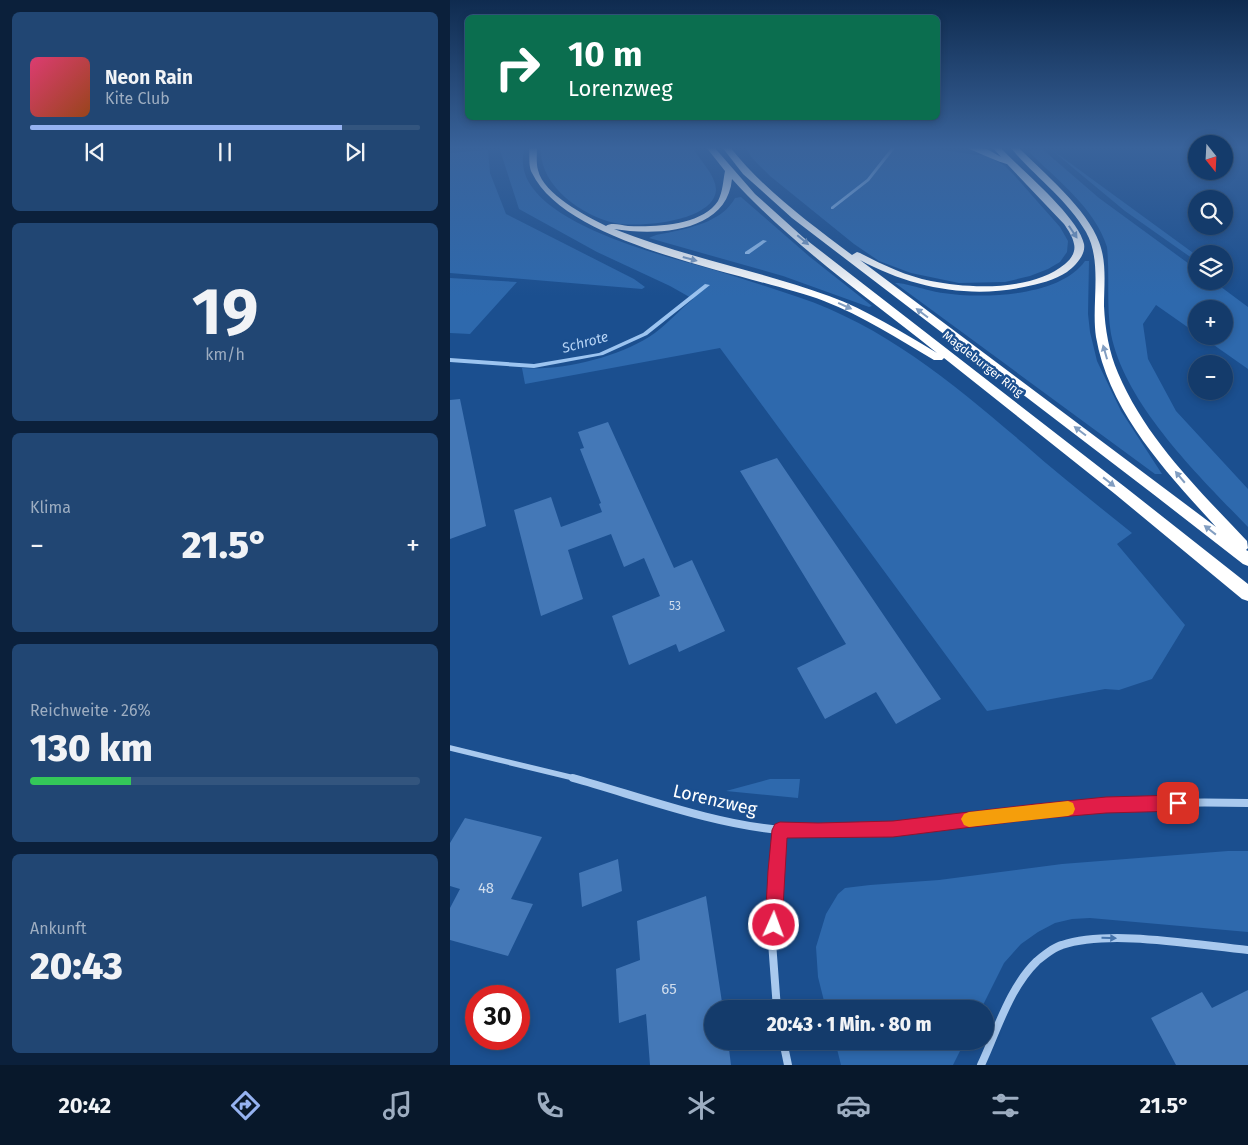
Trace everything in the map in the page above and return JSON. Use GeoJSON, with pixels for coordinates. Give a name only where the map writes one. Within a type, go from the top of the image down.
{"type":"FeatureCollection","features":[{"type":"Feature","properties":{"kind":"highway"},"geometry":{"type":"LineString","coordinates":[[555,197],[562,204],[592,222],[643,245],[836,302],[871,318],[988,387]]}},
{"type":"Feature","properties":{"kind":"highway"},"geometry":{"type":"LineString","coordinates":[[592,222],[619,227],[647,229],[673,226],[699,219],[714,209],[723,197]]}},
{"type":"Feature","properties":{"kind":"highway","name":"Magdeburger Ring"},"geometry":{"type":"LineString","coordinates":[[754,197],[833,265],[1141,506],[1248,594]]}},
{"type":"Feature","properties":{"kind":"highway","name":"Magdeburger Ring"},"geometry":{"type":"LineString","coordinates":[[774,197],[795,216],[1248,560]]}},
{"type":"Feature","properties":{"kind":"highway"},"geometry":{"type":"LineString","coordinates":[[795,216],[874,265],[908,278],[962,288],[994,288],[1018,286],[1044,278],[1063,270],[1073,262],[1079,247],[1077,237],[1042,197]]}},
{"type":"Feature","properties":{"kind":"highway"},"geometry":{"type":"LineString","coordinates":[[1061,197],[1094,237],[1099,273],[1101,336],[1109,365],[1124,397],[1149,438],[1166,461],[1248,552]]}},
{"type":"Feature","properties":{"kind":"street","name":"Lorenzweg"},"geometry":{"type":"LineString","coordinates":[[450,748],[538,768],[683,810],[780,830],[893,829],[1036,811],[1106,805],[1248,803]]}},
{"type":"Feature","properties":{"kind":"street"},"geometry":{"type":"LineString","coordinates":[[776,1000],[773,984],[773,954],[776,871],[780,830]]}},
{"type":"Feature","properties":{"kind":"street"},"geometry":{"type":"LineString","coordinates":[[980,1065],[1017,986],[1037,961],[1061,945],[1103,938],[1158,941],[1248,950]]}},
{"type":"Feature","properties":{"kind":"street"},"geometry":{"type":"LineString","coordinates":[[785,1050],[788,1065]]}},
{"type":"Feature","properties":{"kind":"shaded area"},"geometry":{"type":"Polygon","coordinates":[[[450,197],[499,197],[506,214],[634,279],[645,287],[642,289],[450,273],[450,197]]]}},
{"type":"Feature","properties":{"kind":"shaded area"},"geometry":{"type":"Polygon","coordinates":[[[515,197],[541,197],[562,213],[592,230],[659,254],[765,286],[830,309],[890,341],[945,379],[1132,533],[1117,544],[1185,625],[1152,679],[1119,690],[1105,689],[987,711],[720,348],[525,384],[522,368],[570,365],[587,362],[620,351],[655,333],[693,299],[670,286],[597,252],[519,209],[515,197]]]}},
{"type":"Feature","properties":{"kind":"shaded area"},"geometry":{"type":"Polygon","coordinates":[[[564,197],[714,197],[712,201],[703,209],[689,216],[657,223],[640,224],[615,223],[602,219],[589,214],[564,197]]]}},
{"type":"Feature","properties":{"kind":"shaded area"},"geometry":{"type":"Polygon","coordinates":[[[741,197],[810,257],[872,306],[869,307],[783,276],[649,238],[708,221],[723,212],[735,198],[741,197]]]}},
{"type":"Feature","properties":{"kind":"shaded area"},"geometry":{"type":"Polygon","coordinates":[[[796,197],[1033,197],[1060,227],[1068,241],[1067,252],[1060,262],[1030,276],[1005,282],[959,283],[911,273],[879,261],[854,244],[796,197]]]}},
{"type":"Feature","properties":{"kind":"shaded area"},"geometry":{"type":"Polygon","coordinates":[[[1075,197],[1097,197],[1188,263],[1188,290],[1225,290],[1248,307],[1248,369],[1233,358],[1233,355],[1228,355],[1214,345],[1233,345],[1233,300],[1188,300],[1188,327],[1156,305],[1143,324],[1148,359],[1176,411],[1248,489],[1248,527],[1187,463],[1167,438],[1148,413],[1119,361],[1111,334],[1107,247],[1094,219],[1075,197]]]}},
{"type":"Feature","properties":{"kind":"shaded area"},"geometry":{"type":"Polygon","coordinates":[[[1108,197],[1116,197],[1188,249],[1188,255],[1108,197]]]}},
{"type":"Feature","properties":{"kind":"shaded area"},"geometry":{"type":"Polygon","coordinates":[[[1085,261],[1089,261],[1088,314],[1097,361],[1121,411],[1162,474],[1155,474],[895,283],[959,295],[978,296],[1019,293],[1039,289],[1058,282],[1073,273],[1085,261]]]}},
{"type":"Feature","properties":{"kind":"shaded area"},"geometry":{"type":"Polygon","coordinates":[[[450,278],[517,282],[470,334],[450,333],[450,278]]]}},
{"type":"Feature","properties":{"kind":"shaded area"},"geometry":{"type":"Polygon","coordinates":[[[770,779],[800,779],[798,798],[726,791],[770,779]]]}},
{"type":"Feature","properties":{"kind":"shaded area"},"geometry":{"type":"Polygon","coordinates":[[[1248,851],[1248,932],[1090,918],[1072,919],[1055,923],[1021,944],[1004,963],[986,1000],[824,1000],[818,977],[816,947],[826,914],[838,894],[845,888],[939,880],[1062,864],[1248,851]]]}},
{"type":"Feature","properties":{"kind":"shaded area"},"geometry":{"type":"Polygon","coordinates":[[[837,1050],[960,1050],[953,1065],[841,1065],[837,1050]]]}},
{"type":"Feature","properties":{"kind":"building"},"geometry":{"type":"Polygon","coordinates":[[[460,399],[486,526],[450,539],[450,400],[460,399]]]}},
{"type":"Feature","properties":{"kind":"building"},"geometry":{"type":"Polygon","coordinates":[[[608,422],[674,568],[692,560],[725,631],[679,652],[676,644],[629,665],[612,616],[660,596],[644,558],[624,567],[611,534],[568,550],[583,599],[541,616],[514,510],[551,497],[561,527],[602,512],[599,504],[601,503],[580,449],[584,448],[578,432],[608,422]]]}},
{"type":"Feature","properties":{"kind":"building"},"geometry":{"type":"Polygon","coordinates":[[[777,458],[941,699],[896,724],[876,692],[825,719],[797,668],[846,644],[740,471],[777,458]]]}},
{"type":"Feature","properties":{"kind":"building"},"geometry":{"type":"Polygon","coordinates":[[[465,818],[542,837],[511,899],[533,904],[508,956],[450,940],[450,908],[460,889],[450,886],[450,843],[465,818]]]}},
{"type":"Feature","properties":{"kind":"building"},"geometry":{"type":"Polygon","coordinates":[[[618,859],[622,891],[582,907],[579,873],[618,859]]]}},
{"type":"Feature","properties":{"kind":"building"},"geometry":{"type":"Polygon","coordinates":[[[706,896],[722,1000],[704,1000],[704,1050],[729,1050],[731,1065],[650,1065],[646,1014],[619,1023],[616,969],[640,960],[637,921],[706,896]]]}},
{"type":"Feature","properties":{"kind":"building"},"geometry":{"type":"Polygon","coordinates":[[[1248,990],[1248,1065],[1176,1065],[1151,1018],[1202,992],[1212,1008],[1248,990]]]}},
{"type":"Feature","properties":{"kind":"waterway","name":"Schrote"},"geometry":{"type":"LineString","coordinates":[[832,208],[847,197]]}},
{"type":"Feature","properties":{"kind":"waterway","name":"Schrote"},"geometry":{"type":"LineString","coordinates":[[747,253],[765,241]]}},
{"type":"Feature","properties":{"kind":"waterway","name":"Schrote"},"geometry":{"type":"LineString","coordinates":[[450,360],[534,366],[601,354],[645,334],[707,285]]}},
{"type":"Feature","properties":{"kind":"slow traffic"},"geometry":{"type":"LineString","coordinates":[[969,819],[1068,809]]}},
{"type":"Feature","properties":{"kind":"route"},"geometry":{"type":"LineString","coordinates":[[774,925],[780,830],[893,829],[1036,811],[1106,805],[1178,803]]}}]}
